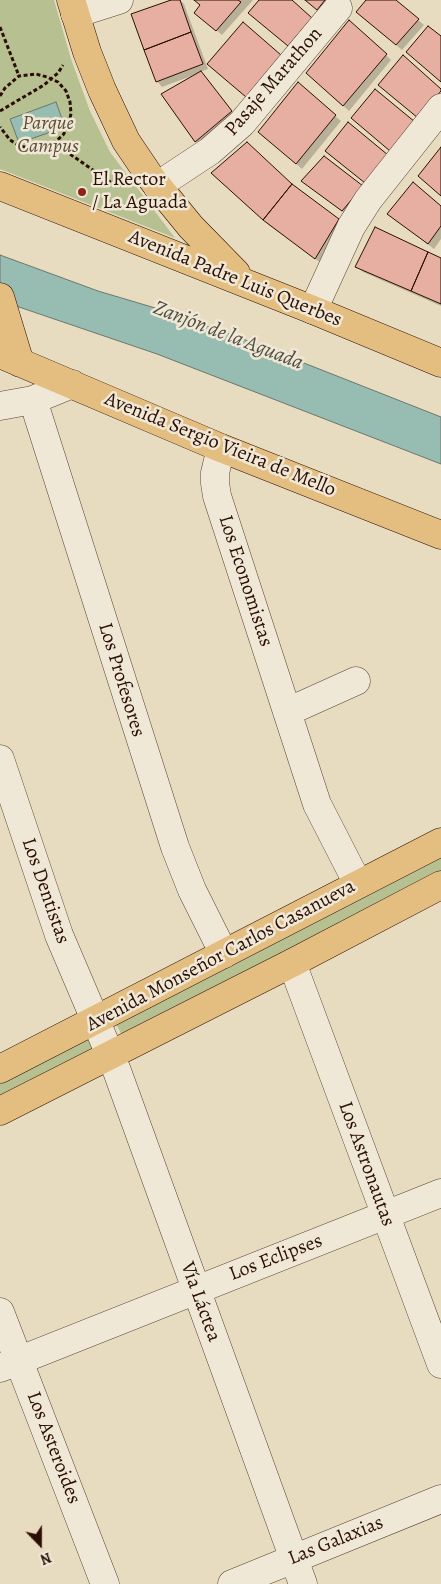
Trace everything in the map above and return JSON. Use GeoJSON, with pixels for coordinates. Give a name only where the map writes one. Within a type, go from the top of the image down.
{"type":"FeatureCollection","features":[{"type":"Feature","properties":{"kind":"main road"},"geometry":{"type":"LineString","coordinates":[[75,13],[87,52],[113,116],[126,141],[154,182],[211,249],[246,283]]}},
{"type":"Feature","properties":{"kind":"main road","name":"Avenida Padre Luis Querbes"},"geometry":{"type":"LineString","coordinates":[[0,186],[246,283],[441,363]]}},
{"type":"Feature","properties":{"kind":"main road"},"geometry":{"type":"LineString","coordinates":[[0,297],[8,323],[10,358]]}},
{"type":"Feature","properties":{"kind":"main road","name":"Avenida Sergio Vieira de Mello"},"geometry":{"type":"LineString","coordinates":[[10,358],[221,448],[441,535]]}},
{"type":"Feature","properties":{"kind":"main road","name":"Avenida Monseñor Carlos Casanueva"},"geometry":{"type":"LineString","coordinates":[[0,1069],[441,842]]}},
{"type":"Feature","properties":{"kind":"main road","name":"Avenida Monseñor Carlos Casanueva"},"geometry":{"type":"LineString","coordinates":[[0,1111],[441,886]]}},
{"type":"Feature","properties":{"kind":"street"},"geometry":{"type":"LineString","coordinates":[[75,13],[119,0]]}},
{"type":"Feature","properties":{"kind":"street","name":"Pasaje Marathon"},"geometry":{"type":"LineString","coordinates":[[154,182],[210,151],[242,123],[338,8]]}},
{"type":"Feature","properties":{"kind":"street"},"geometry":{"type":"LineString","coordinates":[[313,310],[359,213],[441,108]]}},
{"type":"Feature","properties":{"kind":"street"},"geometry":{"type":"LineString","coordinates":[[0,406],[33,400],[72,384]]}},
{"type":"Feature","properties":{"kind":"street","name":"Los Profesores"},"geometry":{"type":"LineString","coordinates":[[33,400],[174,847],[192,890],[224,954]]}},
{"type":"Feature","properties":{"kind":"street","name":"Los Economistas"},"geometry":{"type":"LineString","coordinates":[[221,448],[215,473],[217,496],[317,804],[358,884]]}},
{"type":"Feature","properties":{"kind":"street"},"geometry":{"type":"LineString","coordinates":[[287,712],[356,681]]}},
{"type":"Feature","properties":{"kind":"street","name":"Los Dentistas"},"geometry":{"type":"LineString","coordinates":[[0,759],[59,936],[96,1021]]}},
{"type":"Feature","properties":{"kind":"street","name":"Los Astronautas"},"geometry":{"type":"LineString","coordinates":[[292,963],[441,1364]]}},
{"type":"Feature","properties":{"kind":"street","name":"Vía Láctea"},"geometry":{"type":"LineString","coordinates":[[96,1021],[110,1054],[303,1584]]}},
{"type":"Feature","properties":{"kind":"street","name":"Los Eclipses"},"geometry":{"type":"LineString","coordinates":[[9,1364],[441,1193]]}},
{"type":"Feature","properties":{"kind":"street","name":"Los Asteroides"},"geometry":{"type":"LineString","coordinates":[[0,1312],[9,1364],[105,1584]]}},
{"type":"Feature","properties":{"kind":"street","name":"Las Galaxias"},"geometry":{"type":"LineString","coordinates":[[232,1584],[441,1499]]}},
{"type":"Feature","properties":{"kind":"path"},"geometry":{"type":"LineString","coordinates":[[0,110],[44,85],[58,73],[67,60],[75,13]]}},
{"type":"Feature","properties":{"kind":"path"},"geometry":{"type":"LineString","coordinates":[[0,27],[20,76]]}},
{"type":"Feature","properties":{"kind":"path"},"geometry":{"type":"LineString","coordinates":[[0,96],[5,88],[20,76],[36,74],[58,82],[66,91],[71,113],[63,135],[54,143],[44,147],[32,149],[20,146],[10,140],[0,127]]}},
{"type":"Feature","properties":{"kind":"path"},"geometry":{"type":"LineString","coordinates":[[54,143],[116,186],[154,182]]}},
{"type":"Feature","properties":{"kind":"green space","name":"Parque Campus"},"geometry":{"type":"Polygon","coordinates":[[[0,0],[54,0],[71,59],[90,111],[110,152],[175,238],[0,169],[0,0]]]}},
{"type":"Feature","properties":{"kind":"green space"},"geometry":{"type":"Polygon","coordinates":[[[441,857],[441,873],[123,1037],[116,1024],[441,857]]]}},
{"type":"Feature","properties":{"kind":"green space"},"geometry":{"type":"Polygon","coordinates":[[[88,1038],[95,1051],[0,1099],[0,1083],[88,1038]]]}},
{"type":"Feature","properties":{"kind":"water"},"geometry":{"type":"Polygon","coordinates":[[[56,102],[65,127],[19,143],[10,119],[56,102]]]}},
{"type":"Feature","properties":{"kind":"water","name":"Zanjón de la Aguada"},"geometry":{"type":"Polygon","coordinates":[[[0,255],[98,291],[162,310],[243,339],[441,417],[441,464],[157,354],[16,306],[0,298],[0,255]]]}},
{"type":"Feature","properties":{"kind":"building"},"geometry":{"type":"Polygon","coordinates":[[[171,0],[180,0],[191,32],[144,50],[131,14],[171,0]]]}},
{"type":"Feature","properties":{"kind":"building"},"geometry":{"type":"Polygon","coordinates":[[[194,0],[238,0],[241,2],[216,31],[194,13],[200,5],[194,0]]]}},
{"type":"Feature","properties":{"kind":"building"},"geometry":{"type":"Polygon","coordinates":[[[259,0],[292,0],[312,18],[288,46],[248,13],[259,0]]]}},
{"type":"Feature","properties":{"kind":"building"},"geometry":{"type":"Polygon","coordinates":[[[305,0],[325,0],[317,10],[305,0]]]}},
{"type":"Feature","properties":{"kind":"building"},"geometry":{"type":"Polygon","coordinates":[[[366,0],[396,0],[419,19],[396,45],[356,12],[366,0]]]}},
{"type":"Feature","properties":{"kind":"building"},"geometry":{"type":"Polygon","coordinates":[[[349,20],[387,54],[343,106],[306,73],[349,20]]]}},
{"type":"Feature","properties":{"kind":"building"},"geometry":{"type":"Polygon","coordinates":[[[243,22],[281,55],[246,97],[207,64],[243,22]]]}},
{"type":"Feature","properties":{"kind":"building"},"geometry":{"type":"Polygon","coordinates":[[[428,26],[441,36],[441,82],[406,52],[428,26]]]}},
{"type":"Feature","properties":{"kind":"building"},"geometry":{"type":"Polygon","coordinates":[[[191,32],[203,64],[156,82],[144,50],[191,32]]]}},
{"type":"Feature","properties":{"kind":"building"},"geometry":{"type":"Polygon","coordinates":[[[403,55],[441,89],[418,118],[378,85],[403,55]]]}},
{"type":"Feature","properties":{"kind":"building"},"geometry":{"type":"Polygon","coordinates":[[[201,71],[232,111],[195,142],[161,94],[201,71]]]}},
{"type":"Feature","properties":{"kind":"building"},"geometry":{"type":"Polygon","coordinates":[[[298,82],[336,115],[296,164],[258,132],[298,82]]]}},
{"type":"Feature","properties":{"kind":"building"},"geometry":{"type":"Polygon","coordinates":[[[375,89],[415,122],[390,151],[351,118],[375,89]]]}},
{"type":"Feature","properties":{"kind":"building"},"geometry":{"type":"Polygon","coordinates":[[[348,122],[388,155],[365,183],[325,151],[348,122]]]}},
{"type":"Feature","properties":{"kind":"building"},"geometry":{"type":"Polygon","coordinates":[[[247,142],[292,184],[263,220],[211,173],[247,142]]]}},
{"type":"Feature","properties":{"kind":"building"},"geometry":{"type":"Polygon","coordinates":[[[441,147],[441,196],[418,176],[441,147]]]}},
{"type":"Feature","properties":{"kind":"building"},"geometry":{"type":"Polygon","coordinates":[[[324,156],[363,186],[342,211],[301,181],[324,156]]]}},
{"type":"Feature","properties":{"kind":"building"},"geometry":{"type":"Polygon","coordinates":[[[413,182],[441,206],[441,226],[428,244],[387,214],[413,182]]]}},
{"type":"Feature","properties":{"kind":"building"},"geometry":{"type":"Polygon","coordinates":[[[292,184],[339,219],[315,259],[263,220],[292,184]]]}},
{"type":"Feature","properties":{"kind":"building"},"geometry":{"type":"Polygon","coordinates":[[[375,227],[428,252],[411,291],[355,267],[375,227]]]}},
{"type":"Feature","properties":{"kind":"building"},"geometry":{"type":"Polygon","coordinates":[[[428,252],[441,258],[441,304],[411,291],[428,252]]]}},
{"type":"Feature","properties":{"kind":"place","name":"El Rector / La Aguada"},"geometry":{"type":"Point","coordinates":[82,192]}}]}
